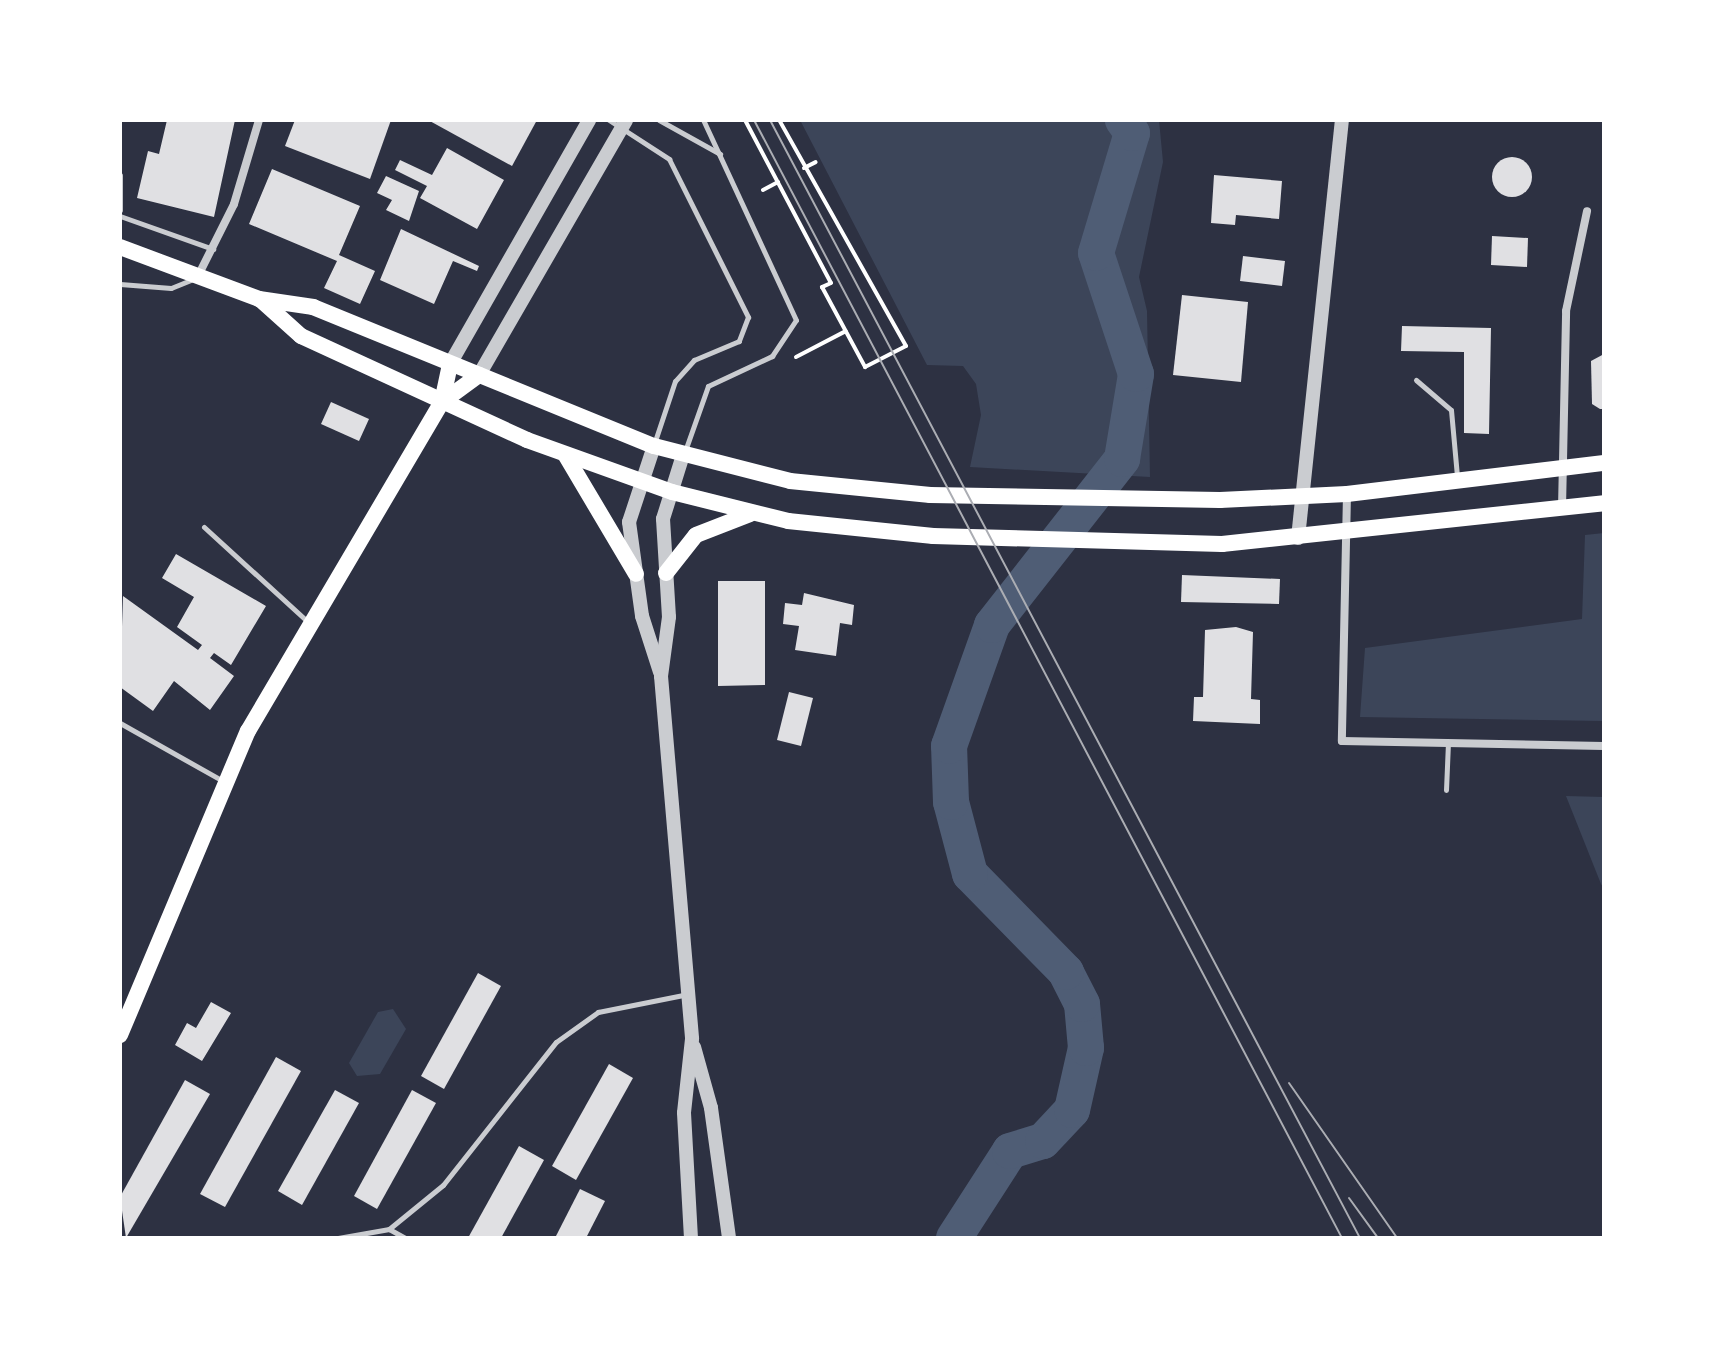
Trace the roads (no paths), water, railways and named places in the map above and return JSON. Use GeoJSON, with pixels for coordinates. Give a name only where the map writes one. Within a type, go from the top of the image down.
{"type":"FeatureCollection","features":[{"type":"Feature","properties":{"kind":"main road"},"geometry":{"type":"LineString","coordinates":[[120,247],[259,299],[313,307],[654,446],[683,455],[853,490],[1157,500],[1302,497],[1604,463]]}},
{"type":"Feature","properties":{"kind":"main road"},"geometry":{"type":"LineString","coordinates":[[259,299],[301,336],[442,402],[566,456],[672,492],[750,514],[1023,539],[1132,542],[1346,535],[1604,503]]}},
{"type":"Feature","properties":{"kind":"main road"},"geometry":{"type":"LineString","coordinates":[[120,1035],[224,782],[309,624],[442,402],[450,364]]}},
{"type":"Feature","properties":{"kind":"main road"},"geometry":{"type":"LineString","coordinates":[[442,402],[479,375]]}},
{"type":"Feature","properties":{"kind":"main road"},"geometry":{"type":"LineString","coordinates":[[566,456],[636,574]]}},
{"type":"Feature","properties":{"kind":"main road"},"geometry":{"type":"LineString","coordinates":[[666,573],[696,535],[750,514]]}},
{"type":"Feature","properties":{"kind":"street"},"geometry":{"type":"LineString","coordinates":[[198,276],[215,250],[259,120]]}},
{"type":"Feature","properties":{"kind":"street"},"geometry":{"type":"LineString","coordinates":[[450,364],[589,120]]}},
{"type":"Feature","properties":{"kind":"street"},"geometry":{"type":"LineString","coordinates":[[1298,538],[1342,120]]}},
{"type":"Feature","properties":{"kind":"street"},"geometry":{"type":"LineString","coordinates":[[479,375],[619,123]]}},
{"type":"Feature","properties":{"kind":"street"},"geometry":{"type":"LineString","coordinates":[[1562,509],[1566,311],[1587,211]]}},
{"type":"Feature","properties":{"kind":"street"},"geometry":{"type":"LineString","coordinates":[[654,446],[629,522],[636,574],[661,676]]}},
{"type":"Feature","properties":{"kind":"street"},"geometry":{"type":"LineString","coordinates":[[683,455],[663,519],[666,573],[661,676],[692,1039],[684,1113],[691,1238]]}},
{"type":"Feature","properties":{"kind":"street"},"geometry":{"type":"LineString","coordinates":[[1347,494],[1342,741],[1604,746]]}},
{"type":"Feature","properties":{"kind":"street"},"geometry":{"type":"LineString","coordinates":[[692,1039],[711,1108],[729,1238]]}},
{"type":"Feature","properties":{"kind":"lane"},"geometry":{"type":"LineString","coordinates":[[659,120],[721,155]]}},
{"type":"Feature","properties":{"kind":"lane"},"geometry":{"type":"LineString","coordinates":[[683,455],[708,386],[772,356],[796,320],[703,120]]}},
{"type":"Feature","properties":{"kind":"lane"},"geometry":{"type":"LineString","coordinates":[[619,123],[669,159],[748,317],[739,341],[694,360],[675,381],[654,446]]}},
{"type":"Feature","properties":{"kind":"lane"},"geometry":{"type":"LineString","coordinates":[[120,175],[120,213],[215,250]]}},
{"type":"Feature","properties":{"kind":"lane"},"geometry":{"type":"LineString","coordinates":[[120,284],[171,288],[198,276]]}},
{"type":"Feature","properties":{"kind":"lane"},"geometry":{"type":"LineString","coordinates":[[1416,380],[1451,410],[1457,481]]}},
{"type":"Feature","properties":{"kind":"lane"},"geometry":{"type":"LineString","coordinates":[[204,527],[309,624]]}},
{"type":"Feature","properties":{"kind":"lane"},"geometry":{"type":"LineString","coordinates":[[120,723],[224,782]]}},
{"type":"Feature","properties":{"kind":"lane"},"geometry":{"type":"LineString","coordinates":[[1446,790],[1448,742]]}},
{"type":"Feature","properties":{"kind":"lane"},"geometry":{"type":"LineString","coordinates":[[338,1238],[389,1229],[443,1185],[556,1042],[629,1000],[689,994]]}},
{"type":"Feature","properties":{"kind":"lane"},"geometry":{"type":"LineString","coordinates":[[389,1229],[405,1238]]}},
{"type":"Feature","properties":{"kind":"waterway"},"geometry":{"type":"LineString","coordinates":[[954,1238],[1010,1151],[1043,1141],[1072,1110],[1086,1048],[1082,1004],[1066,972],[970,874],[951,802],[949,746],[992,625],[1122,459],[1136,374],[1096,253],[1132,133],[1123,120]]}},
{"type":"Feature","properties":{"kind":"tram line"},"geometry":{"type":"LineString","coordinates":[[754,120],[1342,1238]]}},
{"type":"Feature","properties":{"kind":"tram line"},"geometry":{"type":"LineString","coordinates":[[770,120],[1360,1238]]}},
{"type":"Feature","properties":{"kind":"tram line"},"geometry":{"type":"LineString","coordinates":[[1289,1083],[1397,1238]]}},
{"type":"Feature","properties":{"kind":"tram line"},"geometry":{"type":"LineString","coordinates":[[1349,1198],[1378,1238]]}}]}
